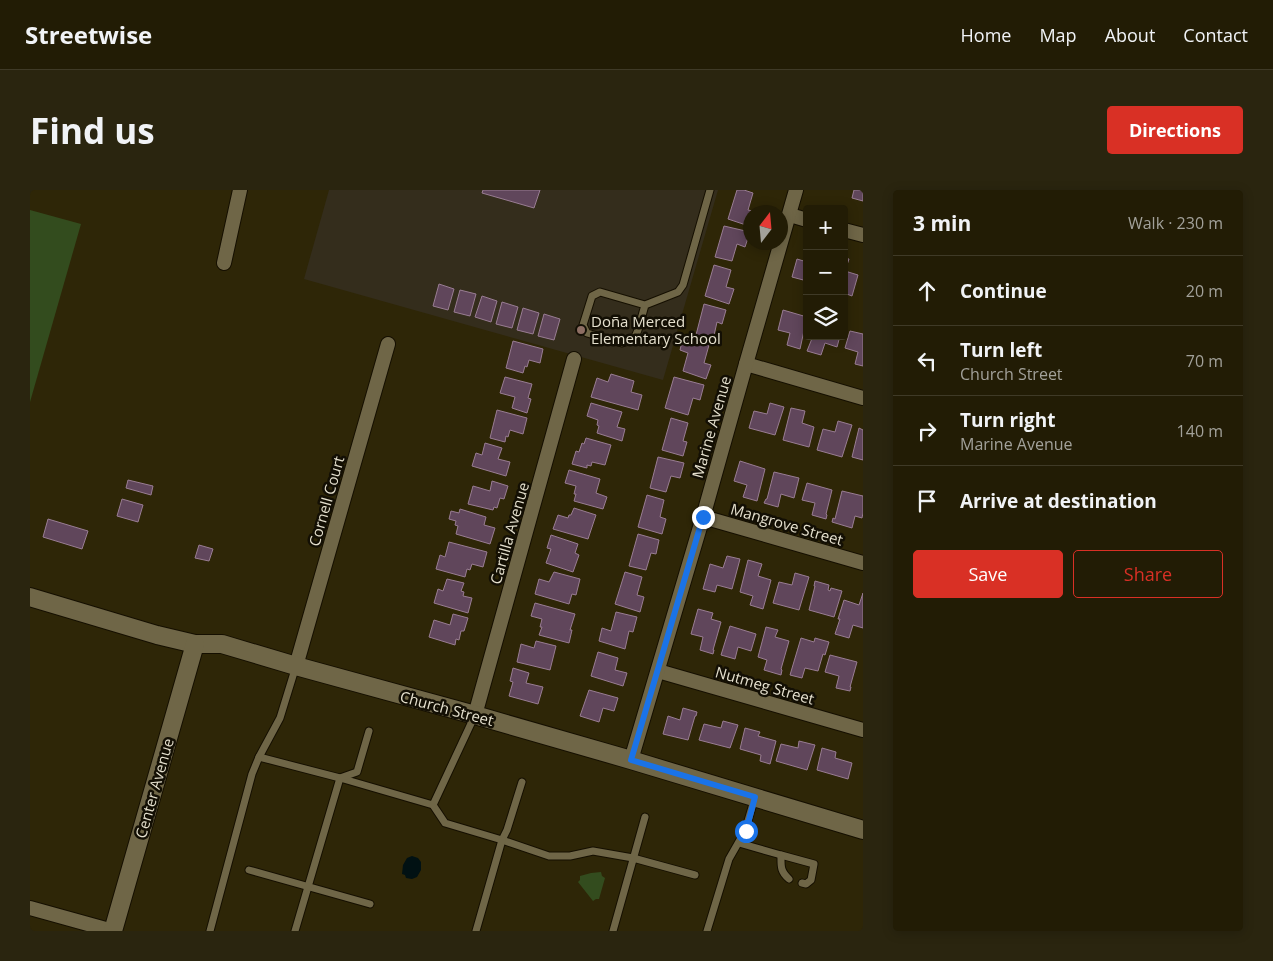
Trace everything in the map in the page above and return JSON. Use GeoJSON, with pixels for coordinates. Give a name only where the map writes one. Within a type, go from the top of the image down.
{"type":"FeatureCollection","features":[{"type":"Feature","properties":{"kind":"street","name":"Marine Avenue"},"geometry":{"type":"LineString","coordinates":[[631,760],[703,517],[796,190]]}},
{"type":"Feature","properties":{"kind":"street"},"geometry":{"type":"LineString","coordinates":[[224,263],[238,191]]}},
{"type":"Feature","properties":{"kind":"street"},"geometry":{"type":"LineString","coordinates":[[790,215],[803,219]]}},
{"type":"Feature","properties":{"kind":"street"},"geometry":{"type":"LineString","coordinates":[[848,231],[863,235]]}},
{"type":"Feature","properties":{"kind":"street","name":"Cornell Court"},"geometry":{"type":"LineString","coordinates":[[296,666],[388,344]]}},
{"type":"Feature","properties":{"kind":"street","name":"Cartilla Avenue"},"geometry":{"type":"LineString","coordinates":[[475,715],[574,359]]}},
{"type":"Feature","properties":{"kind":"street"},"geometry":{"type":"LineString","coordinates":[[746,364],[863,398]]}},
{"type":"Feature","properties":{"kind":"street","name":"Mangrove Street"},"geometry":{"type":"LineString","coordinates":[[703,517],[863,563]]}},
{"type":"Feature","properties":{"kind":"street","name":"Church Street"},"geometry":{"type":"LineString","coordinates":[[30,597],[157,635],[195,644],[222,644],[631,760],[863,830]]}},
{"type":"Feature","properties":{"kind":"street","name":"Center Avenue"},"geometry":{"type":"LineString","coordinates":[[113,931],[195,644]]}},
{"type":"Feature","properties":{"kind":"street","name":"Nutmeg Street"},"geometry":{"type":"LineString","coordinates":[[658,671],[863,730]]}},
{"type":"Feature","properties":{"kind":"street"},"geometry":{"type":"LineString","coordinates":[[30,908],[113,931]]}},
{"type":"Feature","properties":{"kind":"lane"},"geometry":{"type":"LineString","coordinates":[[645,305],[635,337],[629,341],[622,343],[587,332],[583,325],[592,296],[600,292],[645,305],[678,292],[683,285],[710,190]]}},
{"type":"Feature","properties":{"kind":"lane"},"geometry":{"type":"LineString","coordinates":[[210,931],[252,774],[280,718],[296,666]]}},
{"type":"Feature","properties":{"kind":"lane"},"geometry":{"type":"LineString","coordinates":[[433,804],[475,715]]}},
{"type":"Feature","properties":{"kind":"lane"},"geometry":{"type":"LineString","coordinates":[[340,778],[357,772],[369,731]]}},
{"type":"Feature","properties":{"kind":"lane"},"geometry":{"type":"LineString","coordinates":[[259,757],[433,804],[445,823],[549,856],[570,856],[593,851],[633,858],[695,875]]}},
{"type":"Feature","properties":{"kind":"lane"},"geometry":{"type":"LineString","coordinates":[[295,931],[340,778]]}},
{"type":"Feature","properties":{"kind":"lane"},"geometry":{"type":"LineString","coordinates":[[476,931],[502,840],[522,782]]}},
{"type":"Feature","properties":{"kind":"lane"},"geometry":{"type":"LineString","coordinates":[[707,931],[729,859],[746,831],[755,797]]}},
{"type":"Feature","properties":{"kind":"lane"},"geometry":{"type":"LineString","coordinates":[[613,931],[645,817]]}},
{"type":"Feature","properties":{"kind":"lane"},"geometry":{"type":"LineString","coordinates":[[739,842],[814,864],[811,880],[806,884],[802,884]]}},
{"type":"Feature","properties":{"kind":"lane"},"geometry":{"type":"LineString","coordinates":[[781,855],[783,874],[789,879]]}},
{"type":"Feature","properties":{"kind":"lane"},"geometry":{"type":"LineString","coordinates":[[249,870],[370,904]]}},
{"type":"Feature","properties":{"kind":"shaded area","name":"Doña Merced Elementary School"},"geometry":{"type":"Polygon","coordinates":[[[329,190],[718,190],[663,380],[304,279],[329,190]]]}},
{"type":"Feature","properties":{"kind":"shaded area"},"geometry":{"type":"Polygon","coordinates":[[[412,856],[418,858],[421,862],[421,870],[417,877],[412,879],[406,878],[402,874],[403,865],[407,858],[412,856]]]}},
{"type":"Feature","properties":{"kind":"green space"},"geometry":{"type":"Polygon","coordinates":[[[30,210],[81,224],[30,402],[30,210]]]}},
{"type":"Feature","properties":{"kind":"green space"},"geometry":{"type":"Polygon","coordinates":[[[601,872],[605,878],[599,899],[593,901],[578,882],[580,876],[601,872]]]}},
{"type":"Feature","properties":{"kind":"building"},"geometry":{"type":"Polygon","coordinates":[[[483,190],[540,190],[534,208],[482,193],[483,190]]]}},
{"type":"Feature","properties":{"kind":"building"},"geometry":{"type":"Polygon","coordinates":[[[737,190],[753,193],[749,205],[743,205],[743,224],[728,219],[737,190]]]}},
{"type":"Feature","properties":{"kind":"building"},"geometry":{"type":"Polygon","coordinates":[[[854,190],[863,190],[863,201],[852,198],[854,190]]]}},
{"type":"Feature","properties":{"kind":"building"},"geometry":{"type":"Polygon","coordinates":[[[724,226],[743,230],[743,246],[737,244],[732,261],[715,257],[724,226]]]}},
{"type":"Feature","properties":{"kind":"building"},"geometry":{"type":"Polygon","coordinates":[[[797,259],[803,261],[803,280],[792,277],[797,259]]]}},
{"type":"Feature","properties":{"kind":"building"},"geometry":{"type":"Polygon","coordinates":[[[714,265],[731,270],[726,287],[734,289],[729,304],[705,296],[714,265]]]}},
{"type":"Feature","properties":{"kind":"building"},"geometry":{"type":"Polygon","coordinates":[[[848,272],[858,275],[852,296],[848,294],[848,272]]]}},
{"type":"Feature","properties":{"kind":"building"},"geometry":{"type":"Polygon","coordinates":[[[439,284],[454,289],[448,310],[433,306],[439,284]]]}},
{"type":"Feature","properties":{"kind":"building"},"geometry":{"type":"Polygon","coordinates":[[[460,290],[476,294],[470,316],[454,312],[460,290]]]}},
{"type":"Feature","properties":{"kind":"building"},"geometry":{"type":"Polygon","coordinates":[[[482,296],[497,301],[491,322],[475,317],[482,296]]]}},
{"type":"Feature","properties":{"kind":"building"},"geometry":{"type":"Polygon","coordinates":[[[502,302],[518,307],[512,328],[496,324],[502,302]]]}},
{"type":"Feature","properties":{"kind":"building"},"geometry":{"type":"Polygon","coordinates":[[[704,304],[726,310],[722,324],[717,322],[713,340],[696,335],[704,304]]]}},
{"type":"Feature","properties":{"kind":"building"},"geometry":{"type":"Polygon","coordinates":[[[523,308],[539,313],[533,334],[517,330],[523,308]]]}},
{"type":"Feature","properties":{"kind":"building"},"geometry":{"type":"Polygon","coordinates":[[[783,310],[803,316],[803,335],[800,349],[787,345],[790,333],[778,330],[783,310]]]}},
{"type":"Feature","properties":{"kind":"building"},"geometry":{"type":"Polygon","coordinates":[[[544,314],[560,319],[554,340],[538,336],[544,314]]]}},
{"type":"Feature","properties":{"kind":"building"},"geometry":{"type":"Polygon","coordinates":[[[850,331],[863,334],[863,366],[855,364],[858,352],[845,348],[850,331]]]}},
{"type":"Feature","properties":{"kind":"building"},"geometry":{"type":"Polygon","coordinates":[[[683,338],[709,345],[704,363],[711,365],[706,379],[683,371],[688,353],[680,350],[683,338]]]}},
{"type":"Feature","properties":{"kind":"building"},"geometry":{"type":"Polygon","coordinates":[[[811,340],[839,340],[837,347],[825,343],[821,355],[807,351],[811,340]]]}},
{"type":"Feature","properties":{"kind":"building"},"geometry":{"type":"Polygon","coordinates":[[[513,341],[543,349],[540,363],[529,360],[523,373],[506,368],[513,341]]]}},
{"type":"Feature","properties":{"kind":"building"},"geometry":{"type":"Polygon","coordinates":[[[611,374],[634,381],[631,392],[642,395],[638,410],[591,397],[597,378],[608,382],[611,374]]]}},
{"type":"Feature","properties":{"kind":"building"},"geometry":{"type":"Polygon","coordinates":[[[505,377],[532,384],[528,398],[531,399],[527,413],[512,408],[515,397],[500,393],[505,377]]]}},
{"type":"Feature","properties":{"kind":"building"},"geometry":{"type":"Polygon","coordinates":[[[674,377],[704,385],[700,400],[693,398],[688,415],[665,408],[674,377]]]}},
{"type":"Feature","properties":{"kind":"building"},"geometry":{"type":"Polygon","coordinates":[[[591,403],[622,412],[617,427],[625,429],[622,441],[597,433],[598,420],[587,416],[591,403]]]}},
{"type":"Feature","properties":{"kind":"building"},"geometry":{"type":"Polygon","coordinates":[[[770,403],[784,407],[775,435],[749,428],[754,411],[767,414],[770,403]]]}},
{"type":"Feature","properties":{"kind":"building"},"geometry":{"type":"Polygon","coordinates":[[[791,408],[805,411],[802,423],[814,427],[809,447],[783,440],[791,408]]]}},
{"type":"Feature","properties":{"kind":"building"},"geometry":{"type":"Polygon","coordinates":[[[497,410],[527,418],[523,434],[510,430],[505,442],[490,438],[497,410]]]}},
{"type":"Feature","properties":{"kind":"building"},"geometry":{"type":"Polygon","coordinates":[[[671,418],[688,423],[683,441],[687,442],[683,456],[662,450],[671,418]]]}},
{"type":"Feature","properties":{"kind":"building"},"geometry":{"type":"Polygon","coordinates":[[[838,421],[852,425],[842,457],[817,450],[823,429],[835,432],[838,421]]]}},
{"type":"Feature","properties":{"kind":"building"},"geometry":{"type":"Polygon","coordinates":[[[859,428],[863,430],[863,460],[852,457],[859,428]]]}},
{"type":"Feature","properties":{"kind":"building"},"geometry":{"type":"Polygon","coordinates":[[[586,438],[611,445],[605,465],[592,462],[591,466],[587,465],[587,468],[572,464],[576,451],[579,452],[586,438]]]}},
{"type":"Feature","properties":{"kind":"building"},"geometry":{"type":"Polygon","coordinates":[[[485,443],[502,448],[498,459],[510,462],[506,476],[472,466],[476,453],[482,455],[485,443]]]}},
{"type":"Feature","properties":{"kind":"building"},"geometry":{"type":"Polygon","coordinates":[[[658,457],[684,463],[680,478],[671,476],[666,492],[650,488],[658,457]]]}},
{"type":"Feature","properties":{"kind":"building"},"geometry":{"type":"Polygon","coordinates":[[[740,461],[765,469],[757,501],[743,497],[747,485],[734,481],[740,461]]]}},
{"type":"Feature","properties":{"kind":"building"},"geometry":{"type":"Polygon","coordinates":[[[569,470],[600,479],[596,493],[607,497],[603,509],[574,501],[576,486],[565,483],[569,470]]]}},
{"type":"Feature","properties":{"kind":"building"},"geometry":{"type":"Polygon","coordinates":[[[774,472],[799,478],[794,498],[781,494],[778,507],[764,503],[767,499],[774,472]]]}},
{"type":"Feature","properties":{"kind":"building"},"geometry":{"type":"Polygon","coordinates":[[[128,480],[153,486],[151,495],[126,488],[128,480]]]}},
{"type":"Feature","properties":{"kind":"building"},"geometry":{"type":"Polygon","coordinates":[[[492,481],[508,486],[504,499],[500,498],[497,508],[494,507],[493,510],[468,504],[473,486],[490,491],[492,481]]]}},
{"type":"Feature","properties":{"kind":"building"},"geometry":{"type":"Polygon","coordinates":[[[807,483],[832,490],[826,519],[812,515],[815,503],[802,500],[807,483]]]}},
{"type":"Feature","properties":{"kind":"building"},"geometry":{"type":"Polygon","coordinates":[[[842,491],[863,496],[862,518],[855,516],[852,528],[832,522],[833,518],[835,519],[842,491]]]}},
{"type":"Feature","properties":{"kind":"building"},"geometry":{"type":"Polygon","coordinates":[[[647,495],[664,500],[660,517],[666,519],[662,534],[638,527],[647,495]]]}},
{"type":"Feature","properties":{"kind":"building"},"geometry":{"type":"Polygon","coordinates":[[[122,499],[143,505],[138,522],[117,516],[122,499]]]}},
{"type":"Feature","properties":{"kind":"building"},"geometry":{"type":"Polygon","coordinates":[[[574,508],[596,515],[588,539],[553,529],[558,515],[568,518],[574,508]]]}},
{"type":"Feature","properties":{"kind":"building"},"geometry":{"type":"Polygon","coordinates":[[[460,509],[486,517],[484,525],[495,528],[490,544],[456,534],[458,526],[455,525],[456,521],[449,519],[451,511],[459,513],[460,509]]]}},
{"type":"Feature","properties":{"kind":"building"},"geometry":{"type":"Polygon","coordinates":[[[48,519],[88,531],[82,549],[43,537],[48,519]]]}},
{"type":"Feature","properties":{"kind":"building"},"geometry":{"type":"Polygon","coordinates":[[[638,534],[659,540],[656,554],[651,553],[646,570],[629,566],[638,534]]]}},
{"type":"Feature","properties":{"kind":"building"},"geometry":{"type":"Polygon","coordinates":[[[551,535],[578,544],[575,553],[579,555],[573,572],[546,563],[551,549],[547,548],[551,535]]]}},
{"type":"Feature","properties":{"kind":"building"},"geometry":{"type":"Polygon","coordinates":[[[449,542],[487,552],[483,567],[472,564],[470,570],[467,569],[465,577],[436,569],[440,555],[445,557],[449,542]]]}},
{"type":"Feature","properties":{"kind":"building"},"geometry":{"type":"Polygon","coordinates":[[[199,545],[213,549],[209,561],[195,558],[199,545]]]}},
{"type":"Feature","properties":{"kind":"building"},"geometry":{"type":"Polygon","coordinates":[[[727,556],[740,559],[732,589],[717,585],[715,592],[703,589],[710,564],[723,568],[727,556]]]}},
{"type":"Feature","properties":{"kind":"building"},"geometry":{"type":"Polygon","coordinates":[[[748,560],[762,564],[758,576],[771,580],[763,609],[750,605],[753,596],[740,592],[748,560]]]}},
{"type":"Feature","properties":{"kind":"building"},"geometry":{"type":"Polygon","coordinates":[[[554,572],[580,579],[576,595],[572,594],[569,604],[535,594],[539,579],[549,582],[554,572]]]}},
{"type":"Feature","properties":{"kind":"building"},"geometry":{"type":"Polygon","coordinates":[[[625,572],[642,577],[637,595],[644,597],[640,612],[615,604],[625,572]]]}},
{"type":"Feature","properties":{"kind":"building"},"geometry":{"type":"Polygon","coordinates":[[[795,573],[809,577],[799,610],[773,603],[779,582],[792,585],[795,573]]]}},
{"type":"Feature","properties":{"kind":"building"},"geometry":{"type":"Polygon","coordinates":[[[447,579],[464,583],[461,591],[464,592],[463,596],[472,598],[468,613],[434,603],[438,589],[443,591],[447,579]]]}},
{"type":"Feature","properties":{"kind":"building"},"geometry":{"type":"Polygon","coordinates":[[[815,581],[829,585],[828,590],[830,591],[831,588],[842,591],[834,617],[809,610],[815,581]]]}},
{"type":"Feature","properties":{"kind":"building"},"geometry":{"type":"Polygon","coordinates":[[[863,593],[863,628],[853,625],[849,638],[835,634],[844,600],[859,605],[863,593]]]}},
{"type":"Feature","properties":{"kind":"building"},"geometry":{"type":"Polygon","coordinates":[[[535,603],[575,614],[570,630],[572,630],[569,643],[539,635],[542,619],[531,616],[535,603]]]}},
{"type":"Feature","properties":{"kind":"building"},"geometry":{"type":"Polygon","coordinates":[[[698,609],[713,613],[711,619],[721,622],[713,654],[700,650],[703,637],[691,634],[698,609]]]}},
{"type":"Feature","properties":{"kind":"building"},"geometry":{"type":"Polygon","coordinates":[[[616,612],[637,617],[633,632],[629,631],[625,649],[599,641],[602,628],[611,631],[616,612]]]}},
{"type":"Feature","properties":{"kind":"building"},"geometry":{"type":"Polygon","coordinates":[[[453,614],[468,618],[464,631],[461,631],[459,640],[456,639],[455,645],[429,637],[434,620],[450,625],[453,614]]]}},
{"type":"Feature","properties":{"kind":"building"},"geometry":{"type":"Polygon","coordinates":[[[730,626],[756,634],[751,651],[738,647],[735,659],[721,655],[730,626]]]}},
{"type":"Feature","properties":{"kind":"building"},"geometry":{"type":"Polygon","coordinates":[[[766,627],[778,630],[775,637],[789,641],[781,675],[764,670],[767,660],[758,657],[766,627]]]}},
{"type":"Feature","properties":{"kind":"building"},"geometry":{"type":"Polygon","coordinates":[[[801,638],[814,642],[815,638],[829,642],[818,671],[805,668],[802,678],[790,675],[801,638]]]}},
{"type":"Feature","properties":{"kind":"building"},"geometry":{"type":"Polygon","coordinates":[[[536,641],[556,646],[550,670],[517,662],[521,644],[534,648],[536,641]]]}},
{"type":"Feature","properties":{"kind":"building"},"geometry":{"type":"Polygon","coordinates":[[[598,652],[618,658],[615,670],[627,673],[623,686],[591,676],[598,652]]]}},
{"type":"Feature","properties":{"kind":"building"},"geometry":{"type":"Polygon","coordinates":[[[830,655],[857,662],[850,691],[836,688],[839,676],[825,672],[830,655]]]}},
{"type":"Feature","properties":{"kind":"building"},"geometry":{"type":"Polygon","coordinates":[[[513,668],[529,673],[526,683],[543,687],[538,704],[509,696],[513,682],[510,681],[513,668]]]}},
{"type":"Feature","properties":{"kind":"building"},"geometry":{"type":"Polygon","coordinates":[[[589,690],[618,698],[614,711],[603,708],[599,722],[580,716],[589,690]]]}},
{"type":"Feature","properties":{"kind":"building"},"geometry":{"type":"Polygon","coordinates":[[[683,708],[697,712],[688,740],[663,734],[668,716],[680,720],[683,708]]]}},
{"type":"Feature","properties":{"kind":"building"},"geometry":{"type":"Polygon","coordinates":[[[723,721],[738,725],[730,748],[699,740],[704,724],[721,728],[723,721]]]}},
{"type":"Feature","properties":{"kind":"building"},"geometry":{"type":"Polygon","coordinates":[[[745,728],[760,732],[758,736],[776,741],[770,764],[760,761],[761,755],[740,749],[745,728]]]}},
{"type":"Feature","properties":{"kind":"building"},"geometry":{"type":"Polygon","coordinates":[[[799,741],[815,745],[807,770],[776,761],[781,744],[798,748],[799,741]]]}},
{"type":"Feature","properties":{"kind":"building"},"geometry":{"type":"Polygon","coordinates":[[[822,748],[836,752],[835,758],[852,763],[848,779],[817,770],[822,748]]]}},
{"type":"Feature","properties":{"kind":"place","name":"Doña Merced Elementary School"},"geometry":{"type":"Point","coordinates":[581,330]}},
{"type":"Feature","properties":{"kind":"route"},"geometry":{"type":"LineString","coordinates":[[703,517],[631,760],[755,797],[746,831]]}}]}
